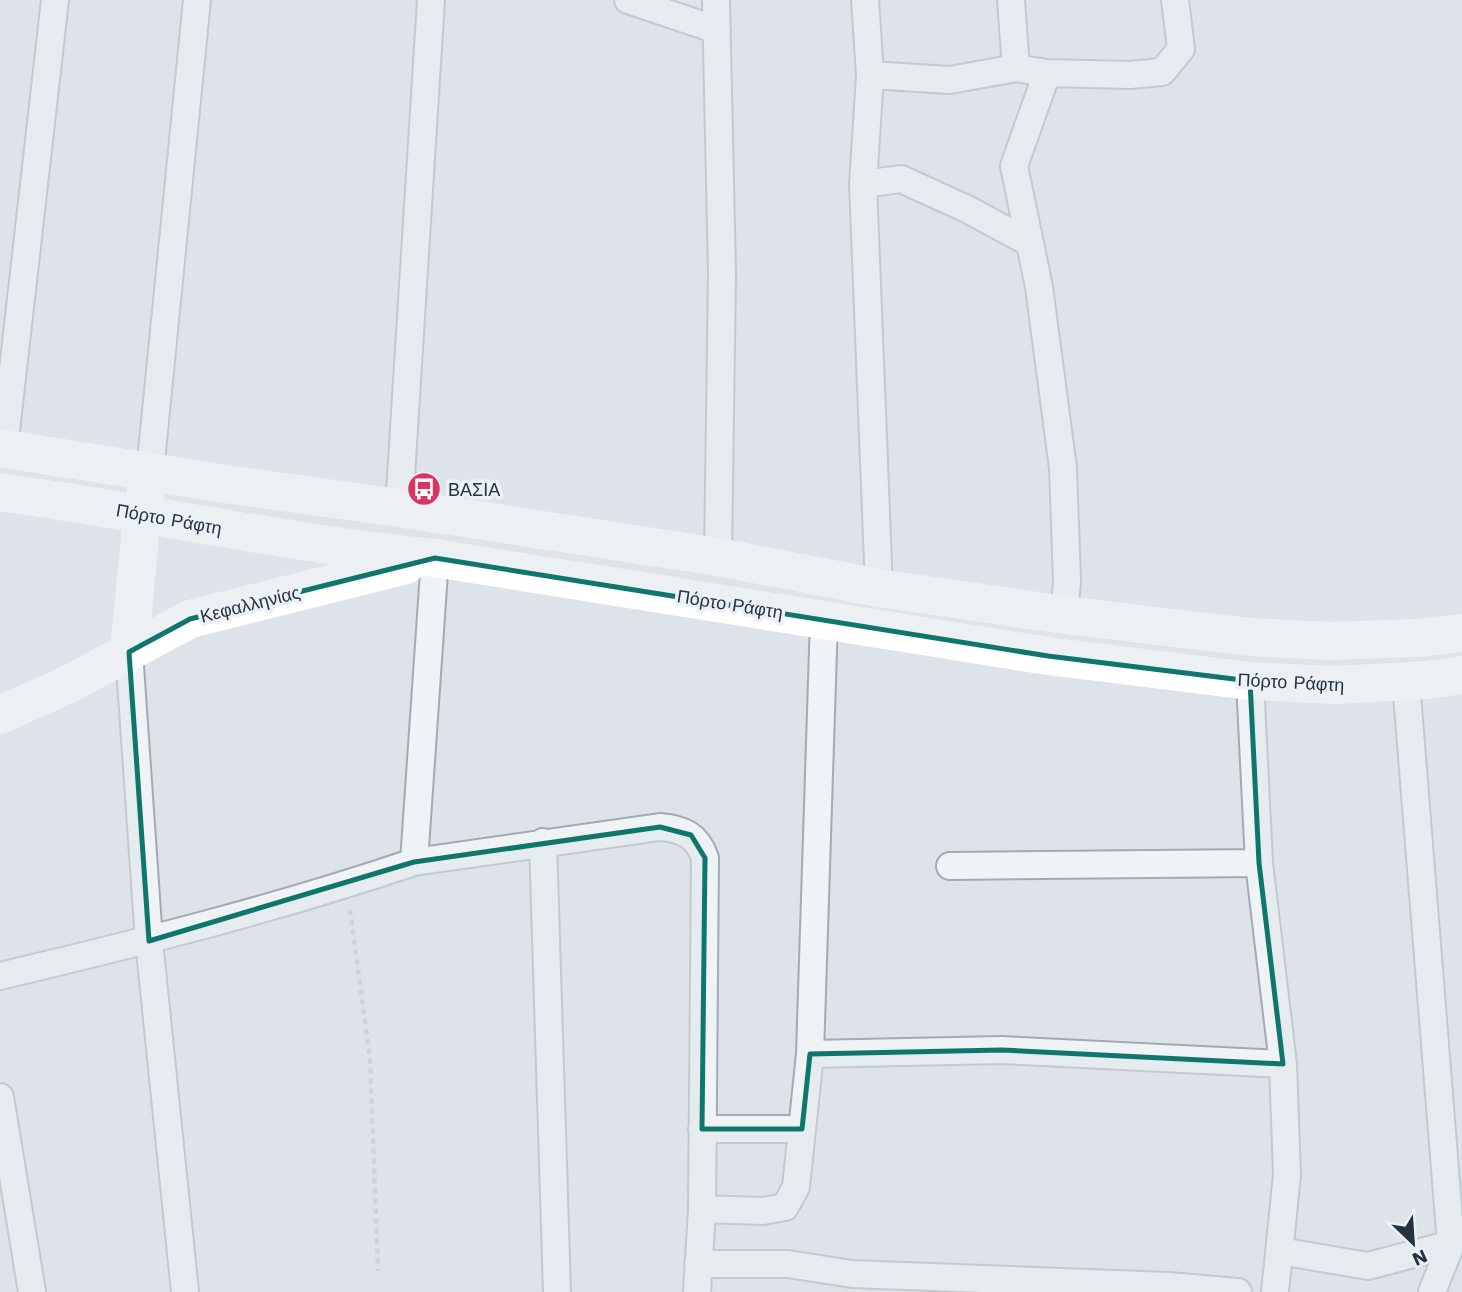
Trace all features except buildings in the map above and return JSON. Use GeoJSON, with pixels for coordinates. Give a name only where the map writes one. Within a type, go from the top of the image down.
{"type":"FeatureCollection","features":[{"type":"Feature","properties":{"kind":"main road"},"geometry":{"type":"LineString","coordinates":[[2,448],[39,456],[718,557],[879,588],[1064,615],[1250,637],[1329,641],[1417,638],[1462,633]]}},
{"type":"Feature","properties":{"kind":"main road"},"geometry":{"type":"LineString","coordinates":[[129,652],[142,515],[150,471]]}},
{"type":"Feature","properties":{"kind":"main road","name":"Πόρτο Ράφτη"},"geometry":{"type":"LineString","coordinates":[[0,492],[1048,656],[1250,681],[1335,685],[1462,676]]}},
{"type":"Feature","properties":{"kind":"main road","name":"Κεφαλληνίας"},"geometry":{"type":"LineString","coordinates":[[0,715],[67,685],[190,619],[435,558]]}},
{"type":"Feature","properties":{"kind":"street"},"geometry":{"type":"LineString","coordinates":[[2,448],[55,0]]}},
{"type":"Feature","properties":{"kind":"street"},"geometry":{"type":"LineString","coordinates":[[150,471],[197,0]]}},
{"type":"Feature","properties":{"kind":"street"},"geometry":{"type":"LineString","coordinates":[[399,508],[431,0]]}},
{"type":"Feature","properties":{"kind":"street"},"geometry":{"type":"LineString","coordinates":[[628,0],[718,30]]}},
{"type":"Feature","properties":{"kind":"street"},"geometry":{"type":"LineString","coordinates":[[716,0],[722,273],[718,557]]}},
{"type":"Feature","properties":{"kind":"street"},"geometry":{"type":"LineString","coordinates":[[865,0],[870,75],[863,184],[879,588]]}},
{"type":"Feature","properties":{"kind":"street"},"geometry":{"type":"LineString","coordinates":[[1011,0],[1016,68]]}},
{"type":"Feature","properties":{"kind":"street"},"geometry":{"type":"LineString","coordinates":[[870,75],[950,80],[1016,68],[1047,73],[1130,75],[1162,72],[1181,49],[1175,0]]}},
{"type":"Feature","properties":{"kind":"street"},"geometry":{"type":"LineString","coordinates":[[1047,73],[1014,166],[1039,287],[1062,468],[1067,581],[1064,615]]}},
{"type":"Feature","properties":{"kind":"street"},"geometry":{"type":"LineString","coordinates":[[863,184],[901,179],[967,209],[1030,243]]}},
{"type":"Feature","properties":{"kind":"street"},"geometry":{"type":"LineString","coordinates":[[414,862],[435,558]]}},
{"type":"Feature","properties":{"kind":"street"},"geometry":{"type":"LineString","coordinates":[[702,1209],[764,1211],[785,1208],[796,1187],[810,1054],[824,619]]}},
{"type":"Feature","properties":{"kind":"street"},"geometry":{"type":"LineString","coordinates":[[129,652],[149,941],[185,1292]]}},
{"type":"Feature","properties":{"kind":"street"},"geometry":{"type":"LineString","coordinates":[[1250,681],[1259,863],[1283,1064],[1287,1175],[1275,1292]]}},
{"type":"Feature","properties":{"kind":"street"},"geometry":{"type":"LineString","coordinates":[[1406,682],[1451,1244],[1432,1292]]}},
{"type":"Feature","properties":{"kind":"street"},"geometry":{"type":"LineString","coordinates":[[0,976],[149,941],[414,862],[543,842],[660,827],[676,828],[691,835],[700,844],[705,858],[702,1209],[697,1292]]}},
{"type":"Feature","properties":{"kind":"street"},"geometry":{"type":"LineString","coordinates":[[543,842],[557,1292]]}},
{"type":"Feature","properties":{"kind":"street"},"geometry":{"type":"LineString","coordinates":[[950,866],[1259,863]]}},
{"type":"Feature","properties":{"kind":"street"},"geometry":{"type":"LineString","coordinates":[[810,1054],[1002,1050],[1283,1064]]}},
{"type":"Feature","properties":{"kind":"street"},"geometry":{"type":"LineString","coordinates":[[0,1097],[32,1292]]}},
{"type":"Feature","properties":{"kind":"street"},"geometry":{"type":"LineString","coordinates":[[702,1129],[802,1129]]}},
{"type":"Feature","properties":{"kind":"street"},"geometry":{"type":"LineString","coordinates":[[1280,1251],[1368,1266],[1451,1244]]}},
{"type":"Feature","properties":{"kind":"street"},"geometry":{"type":"LineString","coordinates":[[698,1264],[788,1264],[852,1274],[1155,1285],[1238,1292]]}},
{"type":"Feature","properties":{"kind":"path"},"geometry":{"type":"LineString","coordinates":[[347,884],[370,1059],[378,1271]]}},
{"type":"Feature","properties":{"kind":"highlighted area"},"geometry":{"type":"Polygon","coordinates":[[[435,558],[1048,656],[1250,681],[1259,863],[1283,1064],[1002,1050],[810,1054],[802,1129],[702,1129],[705,858],[691,835],[660,827],[414,862],[149,941],[129,652],[190,619],[435,558]]]}},
{"type":"Feature","properties":{"kind":"place","name":"ΒΑΣΙΑ"},"geometry":{"type":"Point","coordinates":[424,489]}}]}
